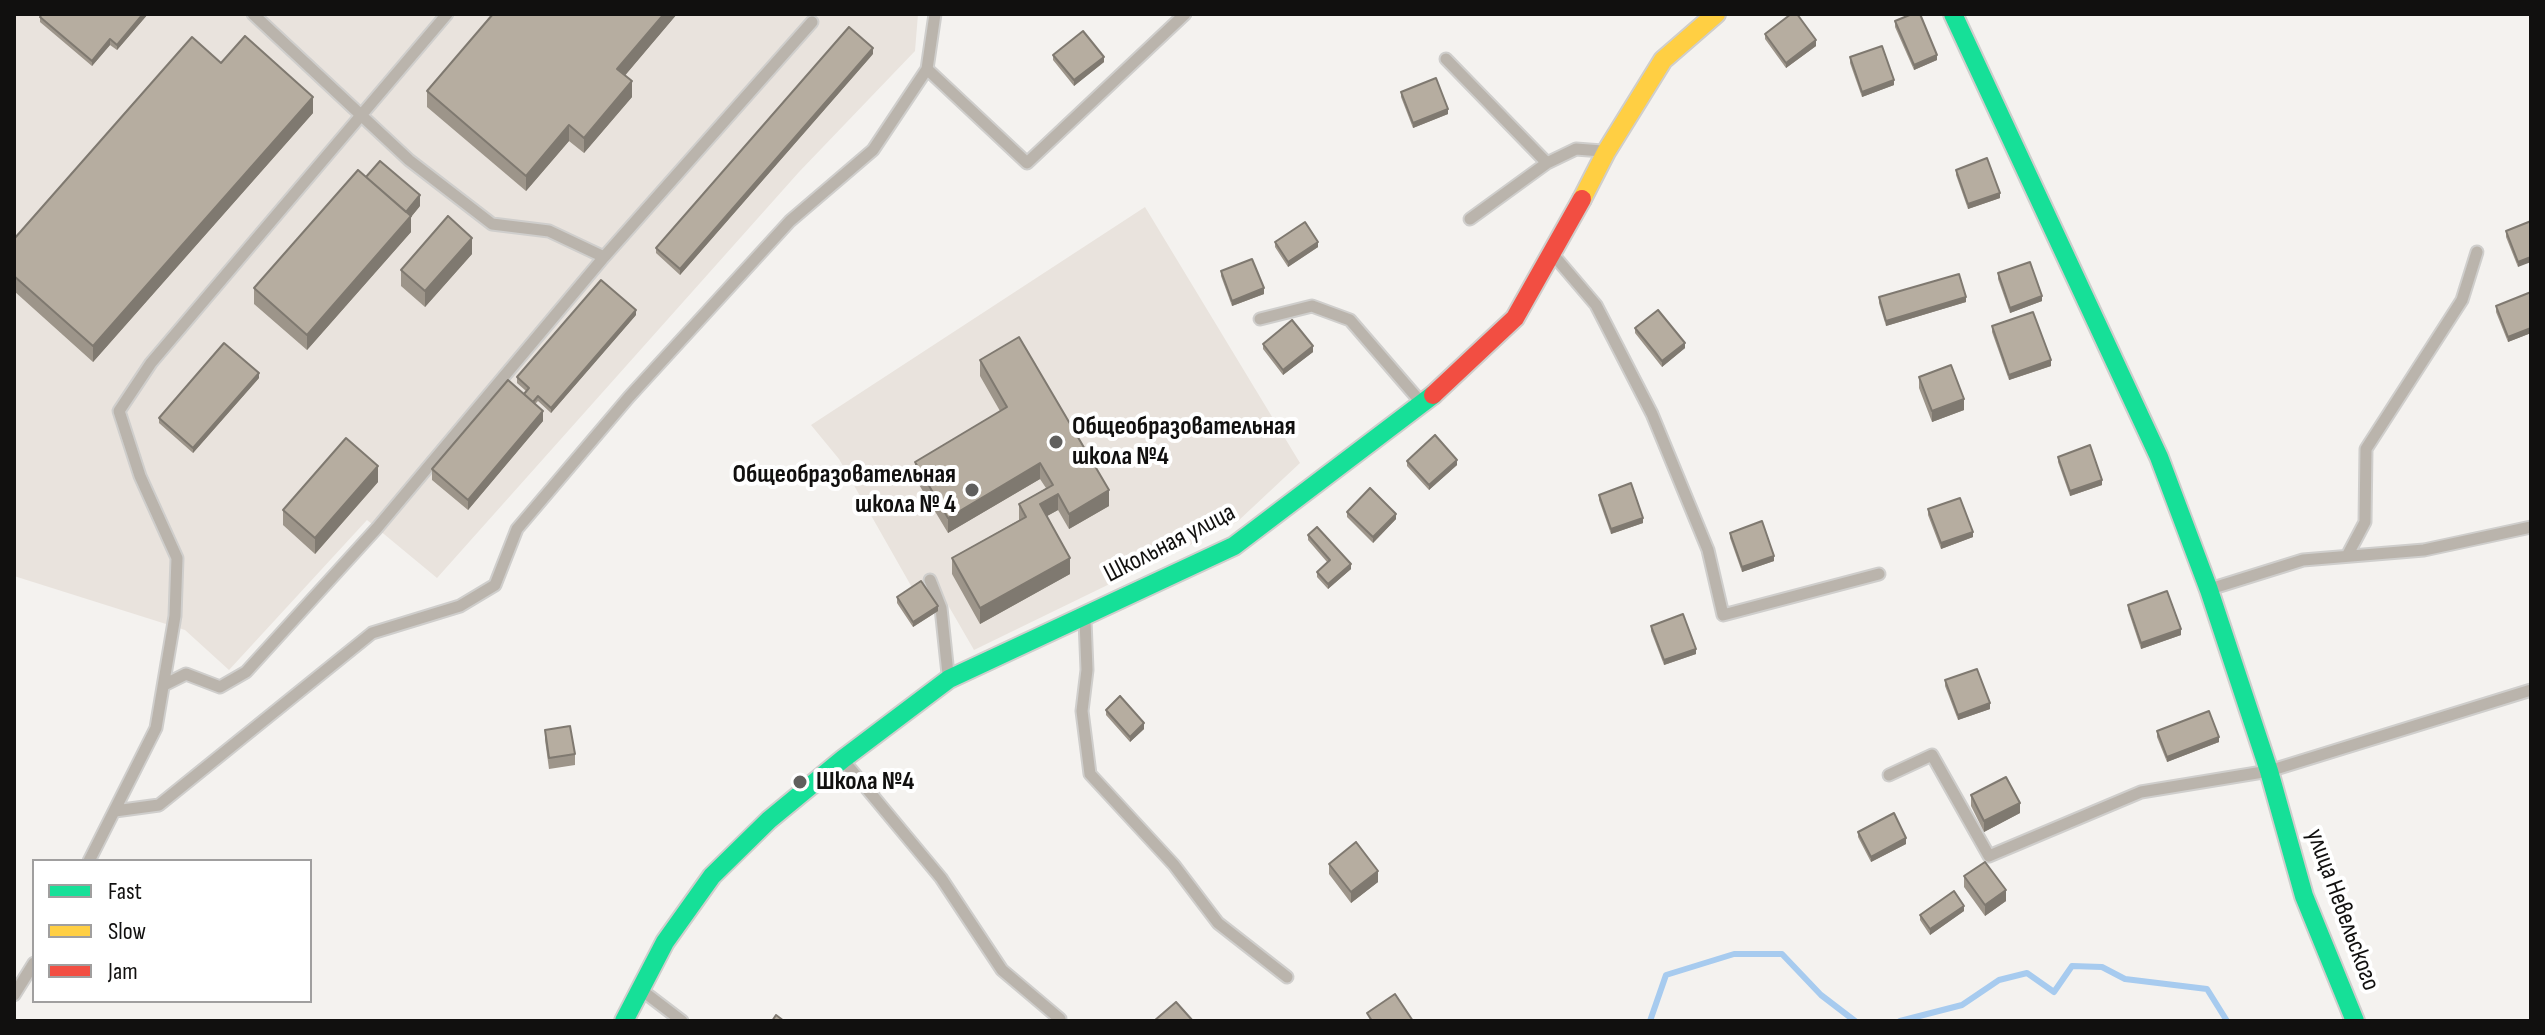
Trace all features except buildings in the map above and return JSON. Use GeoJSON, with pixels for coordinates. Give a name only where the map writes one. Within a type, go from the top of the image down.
{"type":"FeatureCollection","features":[{"type":"Feature","properties":{"kind":"street","name":"Школьная улица"},"geometry":{"type":"LineString","coordinates":[[624,1021],[665,942],[712,876],[769,820],[843,759],[949,679],[1234,546],[1454,379],[1515,318],[1554,254],[1606,152],[1663,60],[1716,14]]}},
{"type":"Feature","properties":{"kind":"street","name":"улица Невельского"},"geometry":{"type":"LineString","coordinates":[[1958,15],[2159,457],[2209,590],[2269,771],[2304,896],[2355,1021]]}},
{"type":"Feature","properties":{"kind":"lane"},"geometry":{"type":"LineString","coordinates":[[253,14],[409,160],[492,224],[549,231],[604,257]]}},
{"type":"Feature","properties":{"kind":"lane"},"geometry":{"type":"LineString","coordinates":[[90,859],[156,728],[175,616],[177,558],[140,476],[119,411],[151,363],[447,14]]}},
{"type":"Feature","properties":{"kind":"lane"},"geometry":{"type":"LineString","coordinates":[[115,811],[159,805],[372,633],[460,606],[495,585],[517,529],[629,397],[790,221],[873,150],[927,69],[935,14]]}},
{"type":"Feature","properties":{"kind":"lane"},"geometry":{"type":"LineString","coordinates":[[927,69],[1027,163],[1185,14]]}},
{"type":"Feature","properties":{"kind":"lane"},"geometry":{"type":"LineString","coordinates":[[164,685],[186,674],[220,687],[246,672],[377,528],[604,257],[812,22]]}},
{"type":"Feature","properties":{"kind":"lane"},"geometry":{"type":"LineString","coordinates":[[1446,59],[1547,163]]}},
{"type":"Feature","properties":{"kind":"lane"},"geometry":{"type":"LineString","coordinates":[[1470,219],[1547,163],[1576,149],[1606,152]]}},
{"type":"Feature","properties":{"kind":"lane"},"geometry":{"type":"LineString","coordinates":[[2347,556],[2365,522],[2366,449],[2462,300],[2477,252]]}},
{"type":"Feature","properties":{"kind":"lane"},"geometry":{"type":"LineString","coordinates":[[1554,254],[1596,305],[1652,414],[1708,550],[1723,615],[1879,574]]}},
{"type":"Feature","properties":{"kind":"lane"},"geometry":{"type":"LineString","coordinates":[[1260,319],[1312,306],[1350,320],[1422,404]]}},
{"type":"Feature","properties":{"kind":"lane"},"geometry":{"type":"LineString","coordinates":[[2209,590],[2303,560],[2424,550],[2531,527]]}},
{"type":"Feature","properties":{"kind":"lane"},"geometry":{"type":"LineString","coordinates":[[930,580],[941,608],[949,679]]}},
{"type":"Feature","properties":{"kind":"lane"},"geometry":{"type":"LineString","coordinates":[[1085,615],[1087,670],[1082,711],[1090,774],[1174,865],[1218,923],[1287,977]]}},
{"type":"Feature","properties":{"kind":"lane"},"geometry":{"type":"LineString","coordinates":[[1889,775],[1932,755],[1989,856],[2141,792],[2269,771],[2531,690]]}},
{"type":"Feature","properties":{"kind":"lane"},"geometry":{"type":"LineString","coordinates":[[843,759],[941,878],[1002,970],[1060,1019]]}},
{"type":"Feature","properties":{"kind":"lane"},"geometry":{"type":"LineString","coordinates":[[14,995],[32,966]]}},
{"type":"Feature","properties":{"kind":"lane"},"geometry":{"type":"LineString","coordinates":[[640,989],[682,1021]]}},
{"type":"Feature","properties":{"kind":"shaded area"},"geometry":{"type":"Polygon","coordinates":[[[14,14],[918,14],[915,51],[799,172],[437,578],[367,520],[229,670],[185,630],[14,576],[14,14]]]}},
{"type":"Feature","properties":{"kind":"shaded area","name":"Общеобразовательная школа №4"},"geometry":{"type":"Polygon","coordinates":[[[1145,207],[1300,463],[1237,522],[974,650],[948,605],[938,611],[914,591],[839,459],[811,425],[1145,207]]]}},
{"type":"Feature","properties":{"kind":"waterway"},"geometry":{"type":"LineString","coordinates":[[1650,1021],[1666,975],[1734,954],[1782,954],[1821,995],[1855,1021]]}},
{"type":"Feature","properties":{"kind":"waterway"},"geometry":{"type":"LineString","coordinates":[[1900,1021],[1962,1005],[1999,980],[2027,973],[2054,992],[2072,966],[2102,967],[2125,979],[2207,989],[2227,1021]]}},
{"type":"Feature","properties":{"kind":"traffic: fast"},"geometry":{"type":"LineString","coordinates":[[1953,14],[2159,457],[2209,590],[2269,771],[2304,896],[2355,1021]]}},
{"type":"Feature","properties":{"kind":"traffic: fast"},"geometry":{"type":"LineString","coordinates":[[624,1021],[665,942],[712,876],[769,820],[843,759],[949,679],[1234,546],[1433,395]]}},
{"type":"Feature","properties":{"kind":"traffic: slow"},"geometry":{"type":"LineString","coordinates":[[1582,199],[1606,152],[1663,60],[1716,14]]}},
{"type":"Feature","properties":{"kind":"traffic: jam"},"geometry":{"type":"LineString","coordinates":[[1433,395],[1515,318],[1582,199]]}},
{"type":"Feature","properties":{"kind":"place","name":"Общеобразовательная школа №4"},"geometry":{"type":"Point","coordinates":[1056,442]}},
{"type":"Feature","properties":{"kind":"place","name":"Общеобразовательная школа № 4"},"geometry":{"type":"Point","coordinates":[972,490]}},
{"type":"Feature","properties":{"kind":"place","name":"Школа №4"},"geometry":{"type":"Point","coordinates":[800,782]}}]}
